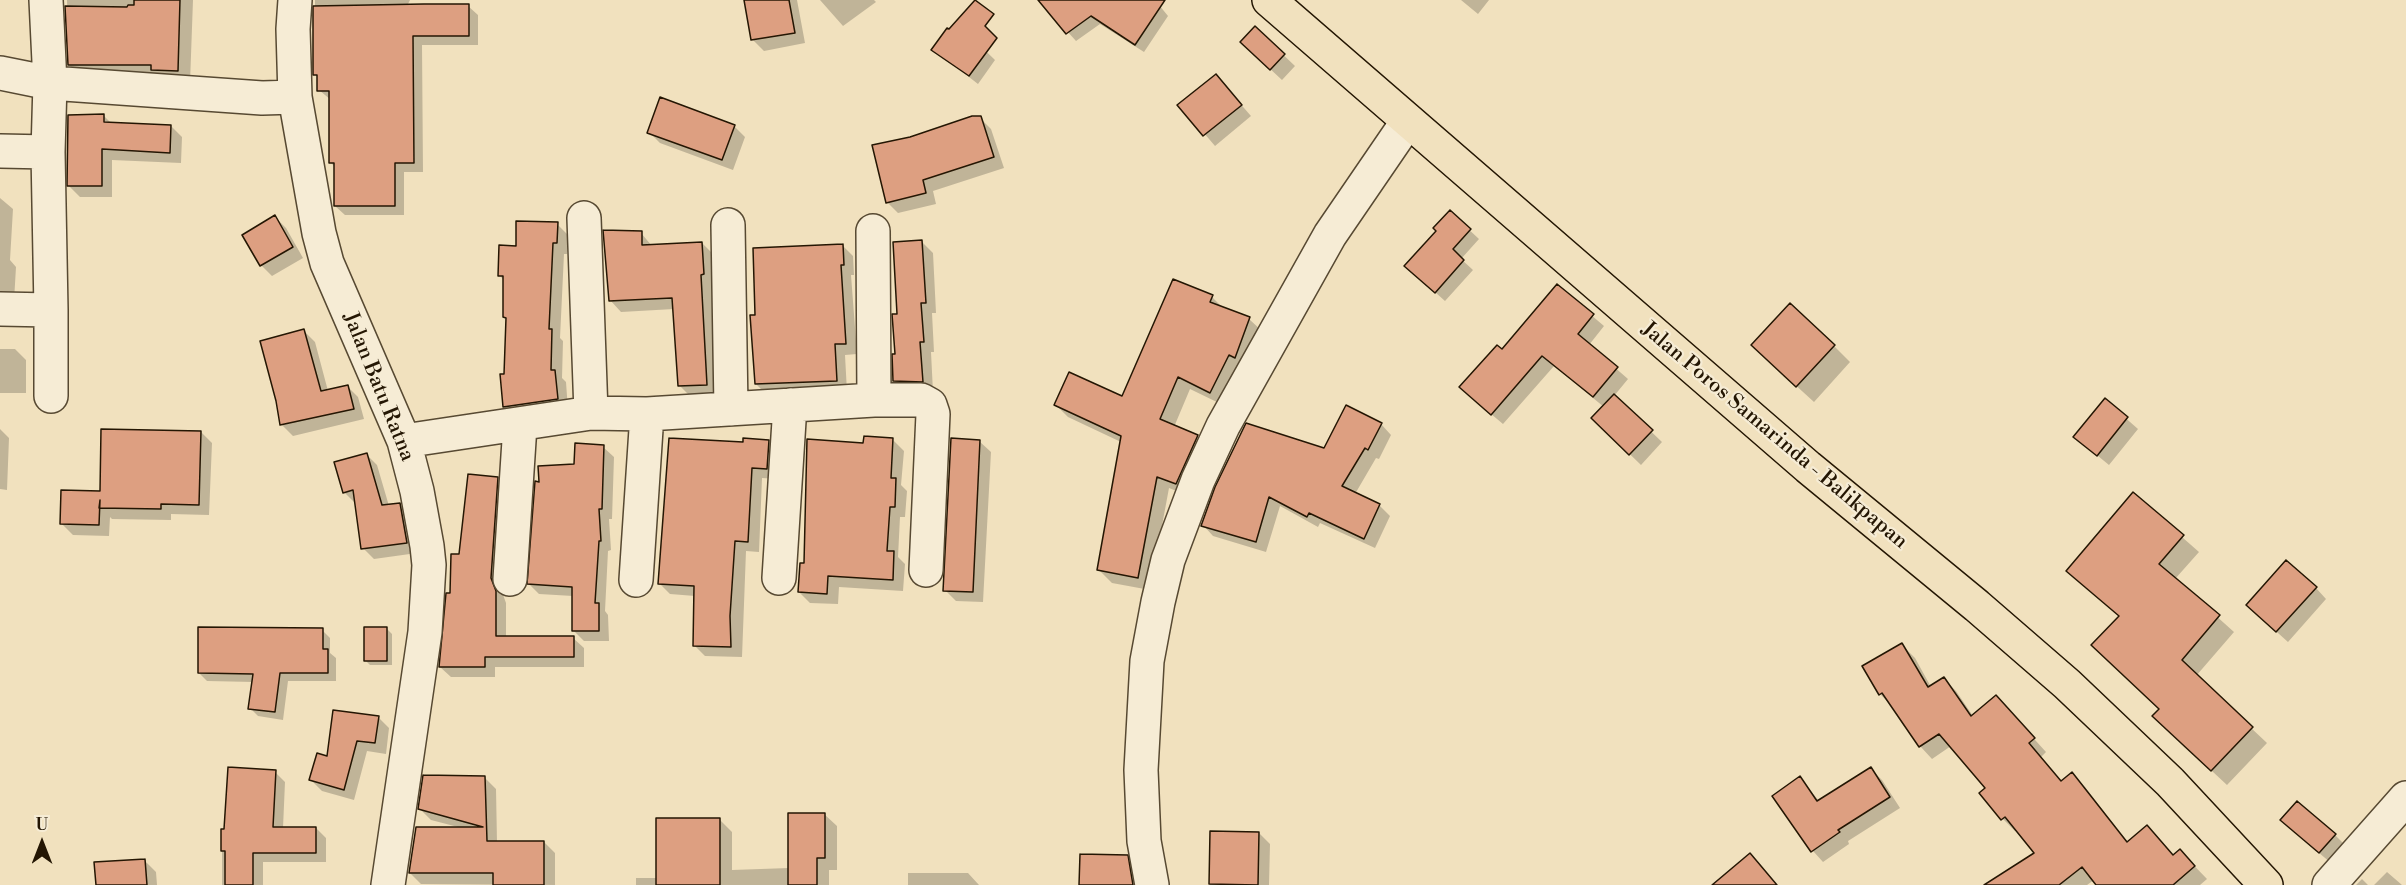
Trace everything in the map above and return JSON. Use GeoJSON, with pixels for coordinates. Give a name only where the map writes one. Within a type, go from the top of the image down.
{"type":"FeatureCollection","features":[{"type":"Feature","properties":{"kind":"highway","name":"Jalan Poros Samarinda - Balikpapan"},"geometry":{"type":"LineString","coordinates":[[1269,0],[1799,460],[1977,606],[2067,684],[2170,782],[2266,885]]}},
{"type":"Feature","properties":{"kind":"street"},"geometry":{"type":"LineString","coordinates":[[46,0],[50,83],[48,152],[51,396]]}},
{"type":"Feature","properties":{"kind":"street","name":"Jalan Batu Ratna"},"geometry":{"type":"LineString","coordinates":[[295,0],[293,39],[295,97],[312,203],[327,263],[404,441],[417,491],[427,546],[428,590],[425,632],[388,885]]}},
{"type":"Feature","properties":{"kind":"street"},"geometry":{"type":"LineString","coordinates":[[0,73],[50,83],[262,98],[295,97]]}},
{"type":"Feature","properties":{"kind":"street"},"geometry":{"type":"LineString","coordinates":[[1152,885],[1144,841],[1141,770],[1148,661],[1168,560],[1198,480],[1223,426],[1330,235],[1408,121]]}},
{"type":"Feature","properties":{"kind":"street"},"geometry":{"type":"LineString","coordinates":[[0,152],[48,152]]}},
{"type":"Feature","properties":{"kind":"street"},"geometry":{"type":"LineString","coordinates":[[584,218],[591,413]]}},
{"type":"Feature","properties":{"kind":"street"},"geometry":{"type":"LineString","coordinates":[[728,225],[731,409]]}},
{"type":"Feature","properties":{"kind":"street"},"geometry":{"type":"LineString","coordinates":[[873,231],[874,400]]}},
{"type":"Feature","properties":{"kind":"street"},"geometry":{"type":"LineString","coordinates":[[0,309],[51,310]]}},
{"type":"Feature","properties":{"kind":"street"},"geometry":{"type":"LineString","coordinates":[[404,441],[591,413],[647,414],[874,400],[921,400],[930,405],[933,414],[927,570]]}},
{"type":"Feature","properties":{"kind":"street"},"geometry":{"type":"LineString","coordinates":[[779,578],[790,405]]}},
{"type":"Feature","properties":{"kind":"street"},"geometry":{"type":"LineString","coordinates":[[636,580],[647,414]]}},
{"type":"Feature","properties":{"kind":"street"},"geometry":{"type":"LineString","coordinates":[[510,579],[520,425]]}},
{"type":"Feature","properties":{"kind":"street"},"geometry":{"type":"LineString","coordinates":[[2329,885],[2406,798]]}},
{"type":"Feature","properties":{"kind":"building"},"geometry":{"type":"Polygon","coordinates":[[[134,0],[180,0],[178,71],[151,70],[151,65],[68,65],[65,6],[127,7],[134,5],[134,0]]]}},
{"type":"Feature","properties":{"kind":"building"},"geometry":{"type":"Polygon","coordinates":[[[744,0],[789,0],[795,33],[751,40],[744,0]]]}},
{"type":"Feature","properties":{"kind":"building"},"geometry":{"type":"Polygon","coordinates":[[[975,0],[994,14],[985,26],[997,38],[969,76],[931,50],[947,28],[949,29],[975,0]]]}},
{"type":"Feature","properties":{"kind":"building"},"geometry":{"type":"Polygon","coordinates":[[[1038,0],[1165,0],[1135,45],[1091,16],[1066,34],[1038,0]]]}},
{"type":"Feature","properties":{"kind":"building"},"geometry":{"type":"Polygon","coordinates":[[[469,4],[469,36],[413,36],[414,163],[395,163],[395,206],[334,206],[334,163],[329,163],[329,91],[317,91],[317,75],[313,75],[313,6],[469,4]]]}},
{"type":"Feature","properties":{"kind":"building"},"geometry":{"type":"Polygon","coordinates":[[[1255,26],[1285,54],[1270,70],[1240,42],[1255,26]]]}},
{"type":"Feature","properties":{"kind":"building"},"geometry":{"type":"Polygon","coordinates":[[[1216,74],[1242,105],[1203,136],[1177,105],[1216,74]]]}},
{"type":"Feature","properties":{"kind":"building"},"geometry":{"type":"Polygon","coordinates":[[[660,97],[735,125],[722,160],[647,133],[660,97]]]}},
{"type":"Feature","properties":{"kind":"building"},"geometry":{"type":"Polygon","coordinates":[[[104,114],[104,122],[171,125],[170,153],[102,149],[102,186],[67,186],[68,115],[104,114]]]}},
{"type":"Feature","properties":{"kind":"building"},"geometry":{"type":"Polygon","coordinates":[[[972,116],[981,116],[994,157],[923,180],[926,193],[886,203],[872,145],[910,137],[972,116]]]}},
{"type":"Feature","properties":{"kind":"building"},"geometry":{"type":"Polygon","coordinates":[[[1450,210],[1471,229],[1453,249],[1464,260],[1435,293],[1404,266],[1436,231],[1433,228],[1450,210]]]}},
{"type":"Feature","properties":{"kind":"building"},"geometry":{"type":"Polygon","coordinates":[[[275,215],[293,247],[260,266],[242,235],[275,215]]]}},
{"type":"Feature","properties":{"kind":"building"},"geometry":{"type":"Polygon","coordinates":[[[516,221],[558,222],[557,243],[553,243],[549,329],[552,329],[551,370],[555,370],[558,399],[503,407],[500,374],[504,374],[506,318],[503,317],[503,276],[498,276],[499,245],[516,246],[516,221]]]}},
{"type":"Feature","properties":{"kind":"building"},"geometry":{"type":"Polygon","coordinates":[[[603,230],[642,231],[642,245],[702,242],[704,274],[701,275],[707,385],[678,386],[672,298],[609,301],[603,230]]]}},
{"type":"Feature","properties":{"kind":"building"},"geometry":{"type":"Polygon","coordinates":[[[922,240],[926,303],[921,303],[924,342],[920,342],[923,382],[893,381],[892,354],[895,354],[892,314],[897,314],[893,242],[922,240]]]}},
{"type":"Feature","properties":{"kind":"building"},"geometry":{"type":"Polygon","coordinates":[[[843,244],[844,265],[841,265],[846,344],[835,344],[837,381],[755,384],[750,315],[755,315],[753,248],[843,244]]]}},
{"type":"Feature","properties":{"kind":"building"},"geometry":{"type":"Polygon","coordinates":[[[1173,279],[1213,295],[1210,302],[1250,317],[1235,358],[1229,355],[1210,393],[1178,377],[1160,419],[1198,435],[1176,484],[1157,477],[1138,578],[1097,570],[1121,436],[1054,405],[1069,372],[1122,396],[1173,279]]]}},
{"type":"Feature","properties":{"kind":"building"},"geometry":{"type":"Polygon","coordinates":[[[1557,284],[1594,314],[1578,334],[1618,367],[1593,397],[1542,356],[1491,415],[1459,387],[1497,345],[1502,349],[1557,284]]]}},
{"type":"Feature","properties":{"kind":"building"},"geometry":{"type":"Polygon","coordinates":[[[1790,303],[1835,345],[1796,387],[1751,345],[1790,303]]]}},
{"type":"Feature","properties":{"kind":"building"},"geometry":{"type":"Polygon","coordinates":[[[304,329],[321,391],[348,385],[354,409],[280,425],[260,341],[304,329]]]}},
{"type":"Feature","properties":{"kind":"building"},"geometry":{"type":"Polygon","coordinates":[[[1614,394],[1653,430],[1629,455],[1591,418],[1614,394]]]}},
{"type":"Feature","properties":{"kind":"building"},"geometry":{"type":"Polygon","coordinates":[[[2105,398],[2128,417],[2097,456],[2073,437],[2105,398]]]}},
{"type":"Feature","properties":{"kind":"building"},"geometry":{"type":"Polygon","coordinates":[[[1346,405],[1382,423],[1368,450],[1365,448],[1342,486],[1380,504],[1364,539],[1309,513],[1307,517],[1269,497],[1256,542],[1201,526],[1215,487],[1246,423],[1324,448],[1346,405]]]}},
{"type":"Feature","properties":{"kind":"building"},"geometry":{"type":"Polygon","coordinates":[[[101,429],[201,431],[199,505],[161,504],[161,509],[100,508],[99,525],[60,524],[61,490],[100,491],[101,429]]]}},
{"type":"Feature","properties":{"kind":"building"},"geometry":{"type":"Polygon","coordinates":[[[864,436],[893,438],[891,478],[896,478],[895,507],[890,507],[887,551],[894,551],[893,580],[828,576],[827,594],[798,592],[800,563],[804,563],[807,439],[863,443],[864,436]]]}},
{"type":"Feature","properties":{"kind":"building"},"geometry":{"type":"Polygon","coordinates":[[[669,438],[743,442],[743,438],[769,440],[767,469],[752,468],[748,542],[735,541],[730,616],[731,647],[693,646],[694,586],[658,584],[669,438]]]}},
{"type":"Feature","properties":{"kind":"building"},"geometry":{"type":"Polygon","coordinates":[[[951,438],[980,440],[973,592],[943,591],[951,438]]]}},
{"type":"Feature","properties":{"kind":"building"},"geometry":{"type":"Polygon","coordinates":[[[575,443],[604,445],[602,509],[599,509],[601,541],[599,541],[595,603],[599,603],[599,631],[572,631],[572,587],[527,584],[535,481],[539,482],[538,466],[574,464],[575,443]]]}},
{"type":"Feature","properties":{"kind":"building"},"geometry":{"type":"Polygon","coordinates":[[[367,453],[382,505],[400,503],[407,543],[361,549],[353,490],[343,493],[334,462],[367,453]]]}},
{"type":"Feature","properties":{"kind":"building"},"geometry":{"type":"Polygon","coordinates":[[[468,474],[498,477],[491,578],[496,591],[496,636],[574,636],[574,657],[485,657],[485,667],[439,667],[446,593],[450,593],[451,554],[459,554],[468,474]]]}},
{"type":"Feature","properties":{"kind":"building"},"geometry":{"type":"Polygon","coordinates":[[[2133,492],[2184,535],[2159,564],[2220,615],[2182,660],[2253,727],[2211,771],[2152,716],[2159,709],[2091,645],[2119,616],[2066,571],[2133,492]]]}},
{"type":"Feature","properties":{"kind":"building"},"geometry":{"type":"Polygon","coordinates":[[[2286,560],[2317,587],[2276,632],[2246,605],[2286,560]]]}},
{"type":"Feature","properties":{"kind":"building"},"geometry":{"type":"Polygon","coordinates":[[[198,627],[323,628],[323,649],[328,649],[328,673],[280,673],[275,712],[248,709],[253,674],[198,673],[198,627]]]}},
{"type":"Feature","properties":{"kind":"building"},"geometry":{"type":"Polygon","coordinates":[[[364,627],[387,627],[387,661],[364,661],[364,627]]]}},
{"type":"Feature","properties":{"kind":"building"},"geometry":{"type":"Polygon","coordinates":[[[1902,643],[1928,687],[1944,677],[1971,716],[1996,695],[2035,738],[2029,743],[2061,781],[2072,772],[2127,842],[2147,825],[2173,855],[2180,849],[2195,866],[2173,885],[2096,885],[2082,867],[2059,885],[1984,885],[2034,853],[2005,817],[2001,820],[1979,793],[1985,788],[1939,734],[1919,747],[1882,693],[1879,695],[1862,666],[1902,643]]]}},
{"type":"Feature","properties":{"kind":"building"},"geometry":{"type":"Polygon","coordinates":[[[333,710],[379,716],[375,743],[357,741],[344,790],[309,780],[317,753],[327,756],[333,710]]]}},
{"type":"Feature","properties":{"kind":"building"},"geometry":{"type":"Polygon","coordinates":[[[228,767],[276,770],[273,827],[316,827],[316,853],[253,853],[253,885],[225,885],[225,851],[221,851],[221,829],[224,829],[228,767]]]}},
{"type":"Feature","properties":{"kind":"building"},"geometry":{"type":"Polygon","coordinates":[[[1871,767],[1890,797],[1838,830],[1840,832],[1811,852],[1772,796],[1800,776],[1817,801],[1871,767]]]}},
{"type":"Feature","properties":{"kind":"building"},"geometry":{"type":"Polygon","coordinates":[[[423,775],[485,776],[487,841],[544,841],[544,885],[493,885],[493,873],[409,873],[416,827],[483,827],[418,809],[423,775]]]}},
{"type":"Feature","properties":{"kind":"building"},"geometry":{"type":"Polygon","coordinates":[[[2297,801],[2336,834],[2319,853],[2280,820],[2297,801]]]}},
{"type":"Feature","properties":{"kind":"building"},"geometry":{"type":"Polygon","coordinates":[[[788,813],[825,813],[825,858],[817,858],[817,885],[788,885],[788,813]]]}},
{"type":"Feature","properties":{"kind":"building"},"geometry":{"type":"Polygon","coordinates":[[[656,818],[720,818],[720,885],[656,885],[656,818]]]}},
{"type":"Feature","properties":{"kind":"building"},"geometry":{"type":"Polygon","coordinates":[[[1210,831],[1259,832],[1258,885],[1209,884],[1210,831]]]}},
{"type":"Feature","properties":{"kind":"building"},"geometry":{"type":"Polygon","coordinates":[[[1750,853],[1777,885],[1712,885],[1750,853]]]}},
{"type":"Feature","properties":{"kind":"building"},"geometry":{"type":"Polygon","coordinates":[[[1080,854],[1128,855],[1133,885],[1079,885],[1080,854]]]}},
{"type":"Feature","properties":{"kind":"building"},"geometry":{"type":"Polygon","coordinates":[[[145,859],[147,885],[96,885],[94,862],[145,859]]]}}]}
